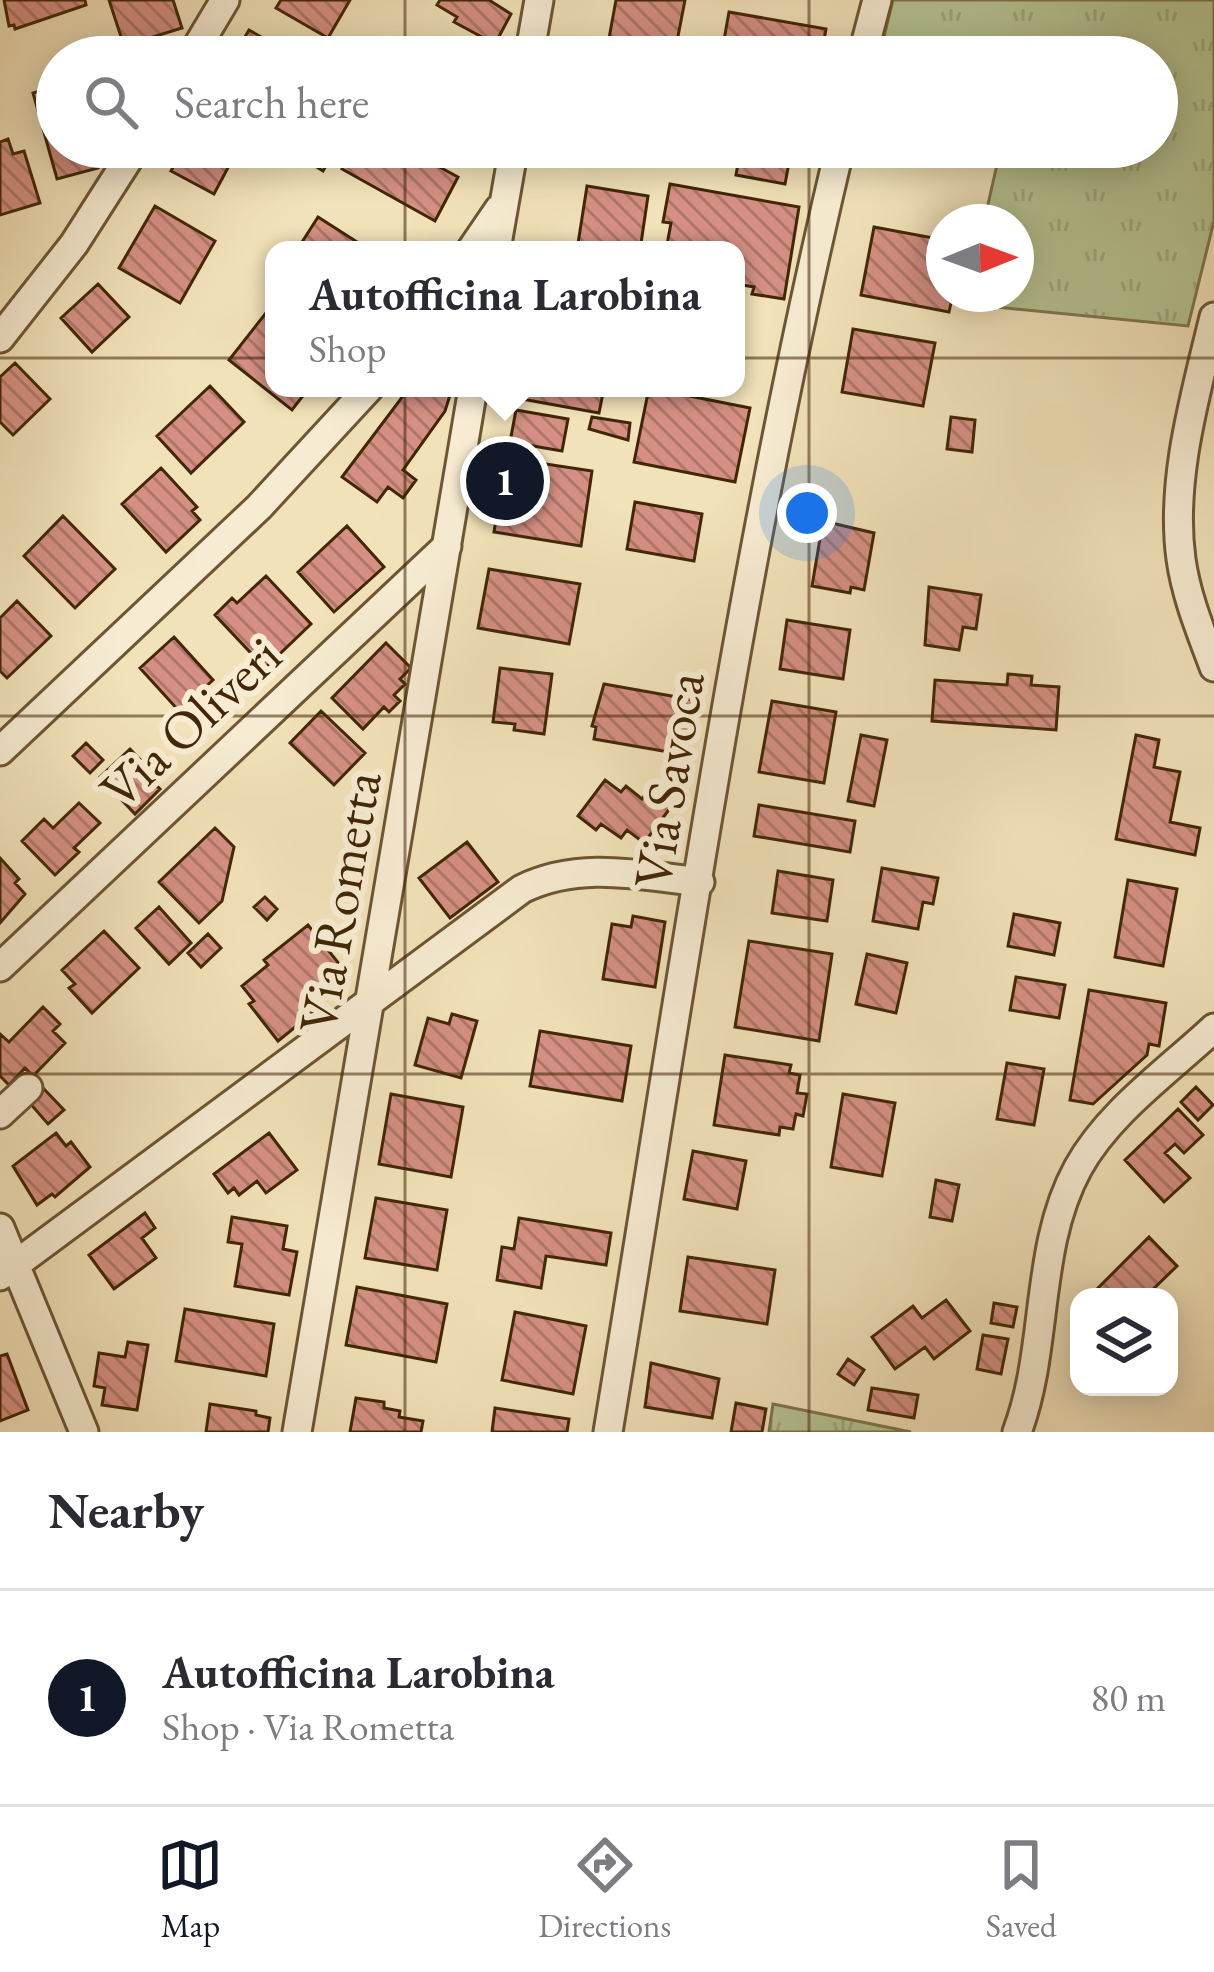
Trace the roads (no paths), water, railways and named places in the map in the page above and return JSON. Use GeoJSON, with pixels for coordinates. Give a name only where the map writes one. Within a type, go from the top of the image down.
{"type":"FeatureCollection","features":[{"type":"Feature","properties":{"kind":"street"},"geometry":{"type":"LineString","coordinates":[[203,36],[225,0]]}},
{"type":"Feature","properties":{"kind":"street"},"geometry":{"type":"LineString","coordinates":[[533,36],[539,0]]}},
{"type":"Feature","properties":{"kind":"street"},"geometry":{"type":"LineString","coordinates":[[868,36],[877,0]]}},
{"type":"Feature","properties":{"kind":"street"},"geometry":{"type":"LineString","coordinates":[[0,338],[83,231],[123,168]]}},
{"type":"Feature","properties":{"kind":"street"},"geometry":{"type":"LineString","coordinates":[[497,241],[510,168]]}},
{"type":"Feature","properties":{"kind":"street","name":"Via Savoca"},"geometry":{"type":"LineString","coordinates":[[608,1432],[767,486],[835,168]]}},
{"type":"Feature","properties":{"kind":"street"},"geometry":{"type":"LineString","coordinates":[[477,241],[504,201]]}},
{"type":"Feature","properties":{"kind":"street"},"geometry":{"type":"LineString","coordinates":[[1214,317],[1180,497],[1181,558],[1204,599],[1214,667]]}},
{"type":"Feature","properties":{"kind":"street"},"geometry":{"type":"LineString","coordinates":[[0,751],[259,507],[361,397]]}},
{"type":"Feature","properties":{"kind":"street","name":"Via Rometta"},"geometry":{"type":"LineString","coordinates":[[297,1432],[472,397]]}},
{"type":"Feature","properties":{"kind":"street","name":"Via Oliveri"},"geometry":{"type":"LineString","coordinates":[[0,967],[447,546]]}},
{"type":"Feature","properties":{"kind":"street"},"geometry":{"type":"LineString","coordinates":[[8,1270],[500,903],[547,878],[584,870],[700,882]]}},
{"type":"Feature","properties":{"kind":"street"},"geometry":{"type":"LineString","coordinates":[[1017,1432],[1029,1391],[1056,1232],[1078,1168],[1113,1122],[1214,1028]]}},
{"type":"Feature","properties":{"kind":"street"},"geometry":{"type":"LineString","coordinates":[[0,1114],[28,1088]]}},
{"type":"Feature","properties":{"kind":"street"},"geometry":{"type":"LineString","coordinates":[[0,1228],[8,1270],[84,1432]]}},
{"type":"Feature","properties":{"kind":"place","name":"Autofficina Larobina"},"geometry":{"type":"Point","coordinates":[505,481]}}]}
